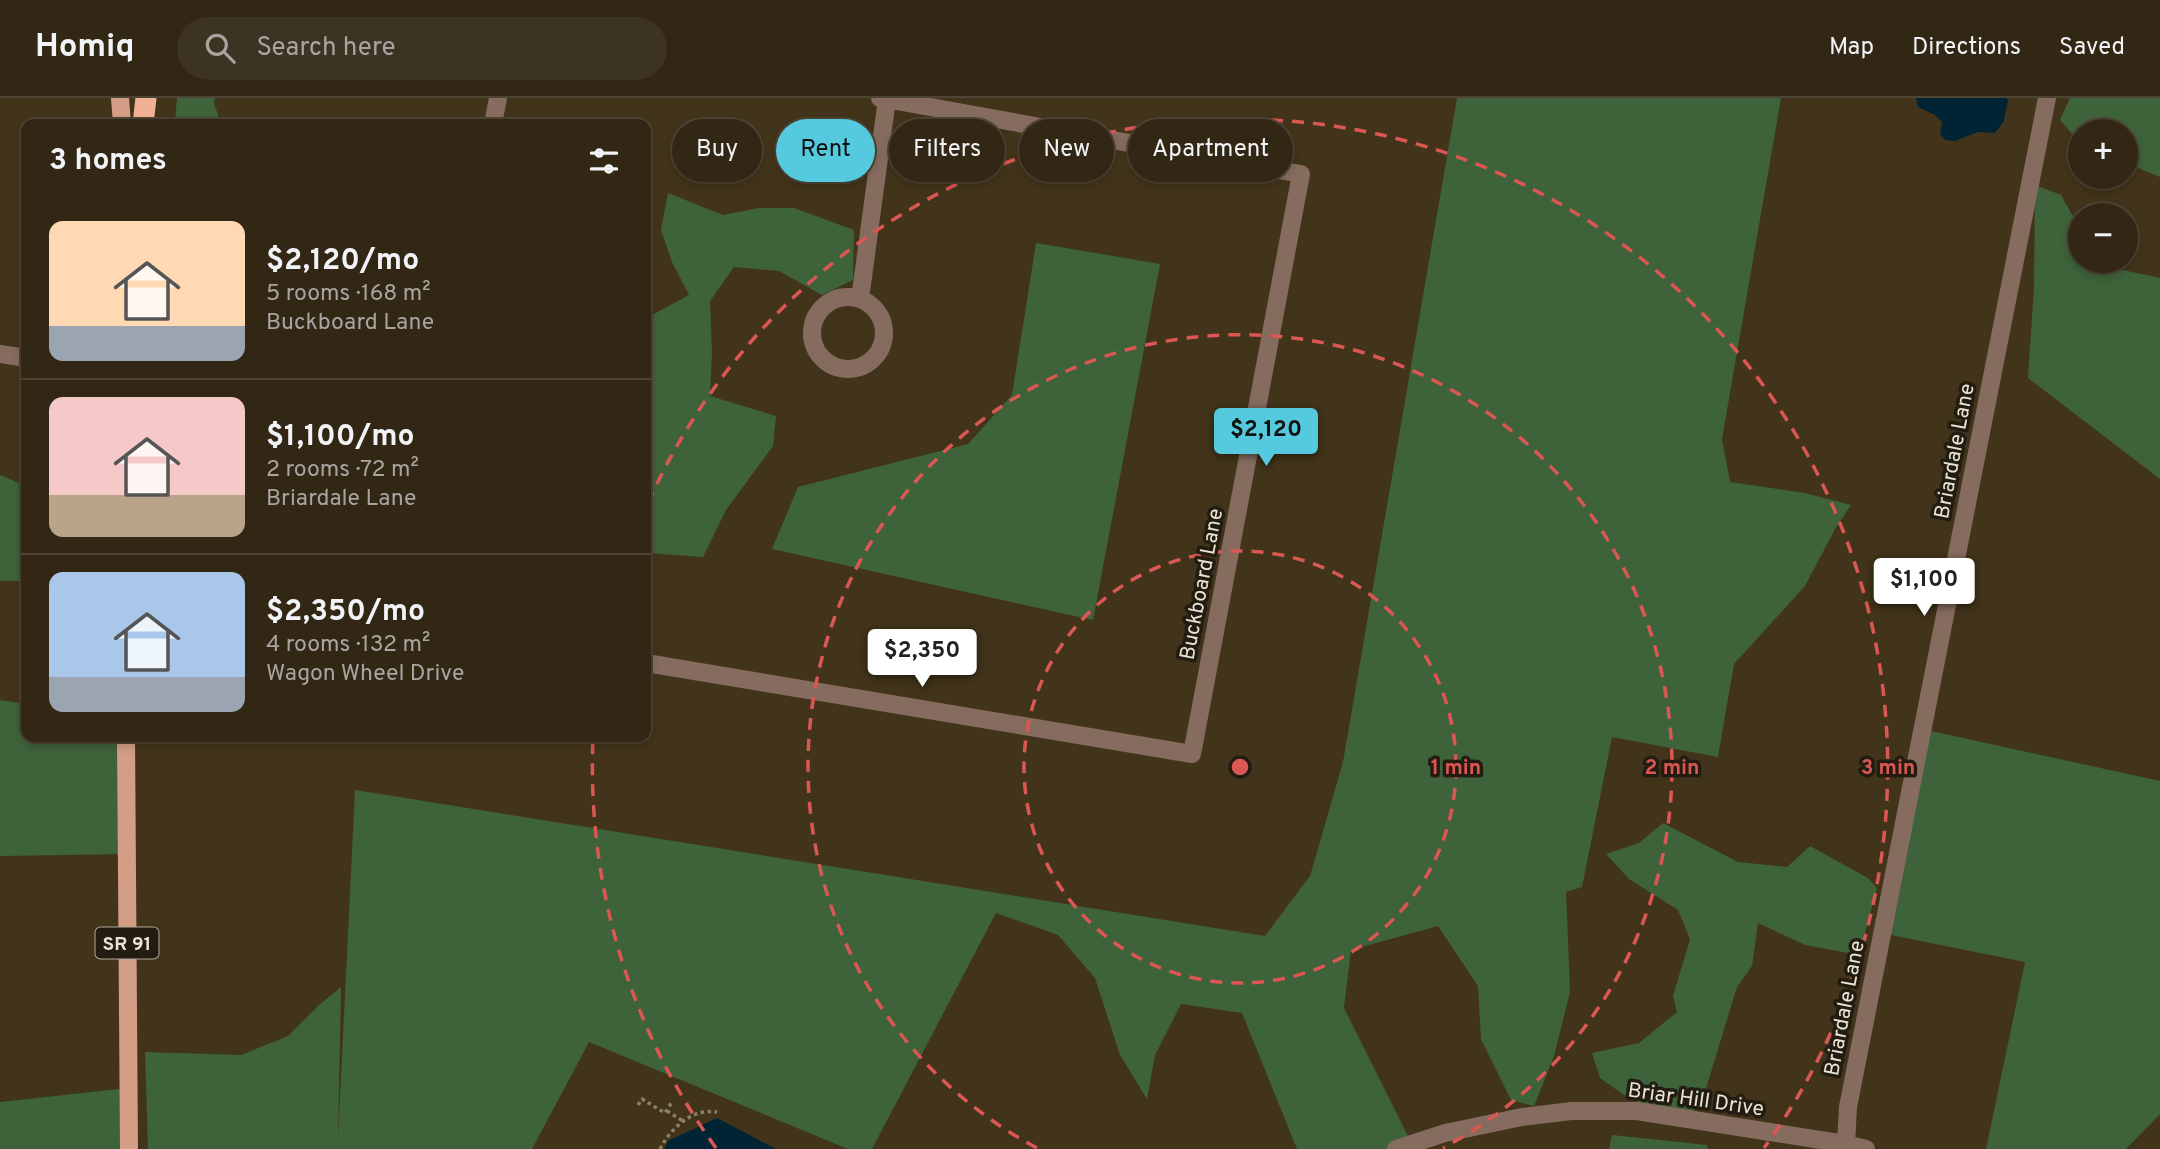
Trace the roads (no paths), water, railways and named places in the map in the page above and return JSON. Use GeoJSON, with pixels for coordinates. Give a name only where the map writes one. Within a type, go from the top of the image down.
{"type":"FeatureCollection","features":[{"type":"Feature","properties":{"kind":"highway"},"geometry":{"type":"LineString","coordinates":[[144,119],[146,98]]}},
{"type":"Feature","properties":{"kind":"main road"},"geometry":{"type":"LineString","coordinates":[[120,98],[122,119]]}},
{"type":"Feature","properties":{"kind":"main road"},"geometry":{"type":"LineString","coordinates":[[133,119],[135,98]]}},
{"type":"Feature","properties":{"kind":"main road","name":"SR 91"},"geometry":{"type":"LineString","coordinates":[[126,742],[129,1149]]}},
{"type":"Feature","properties":{"kind":"street"},"geometry":{"type":"LineString","coordinates":[[494,119],[498,98]]}},
{"type":"Feature","properties":{"kind":"street","name":"Briardale Lane"},"geometry":{"type":"LineString","coordinates":[[1846,1144],[1848,1107],[1863,1027],[2047,98]]}},
{"type":"Feature","properties":{"kind":"street"},"geometry":{"type":"LineString","coordinates":[[860,299],[884,99]]}},
{"type":"Feature","properties":{"kind":"street","name":"Buckboard Lane"},"geometry":{"type":"LineString","coordinates":[[651,664],[1192,754],[1301,174],[884,99]]}},
{"type":"Feature","properties":{"kind":"street"},"geometry":{"type":"LineString","coordinates":[[836,299],[860,299],[878,314],[883,325],[881,347],[866,365],[855,369],[831,366],[815,349],[812,337],[817,314],[825,305],[836,299]]}},
{"type":"Feature","properties":{"kind":"street"},"geometry":{"type":"LineString","coordinates":[[0,354],[21,357]]}},
{"type":"Feature","properties":{"kind":"street","name":"Briar Hill Drive"},"geometry":{"type":"LineString","coordinates":[[1396,1149],[1445,1133],[1522,1117],[1571,1111],[1637,1111],[1866,1149]]}},
{"type":"Feature","properties":{"kind":"water"},"geometry":{"type":"Polygon","coordinates":[[[1916,98],[2008,100],[2004,121],[1995,133],[1978,132],[1955,141],[1945,140],[1940,134],[1942,122],[1935,115],[1918,107],[1916,98]]]}},
{"type":"Feature","properties":{"kind":"water"},"geometry":{"type":"Polygon","coordinates":[[[717,1118],[776,1149],[664,1149],[668,1141],[717,1118]]]}}]}
